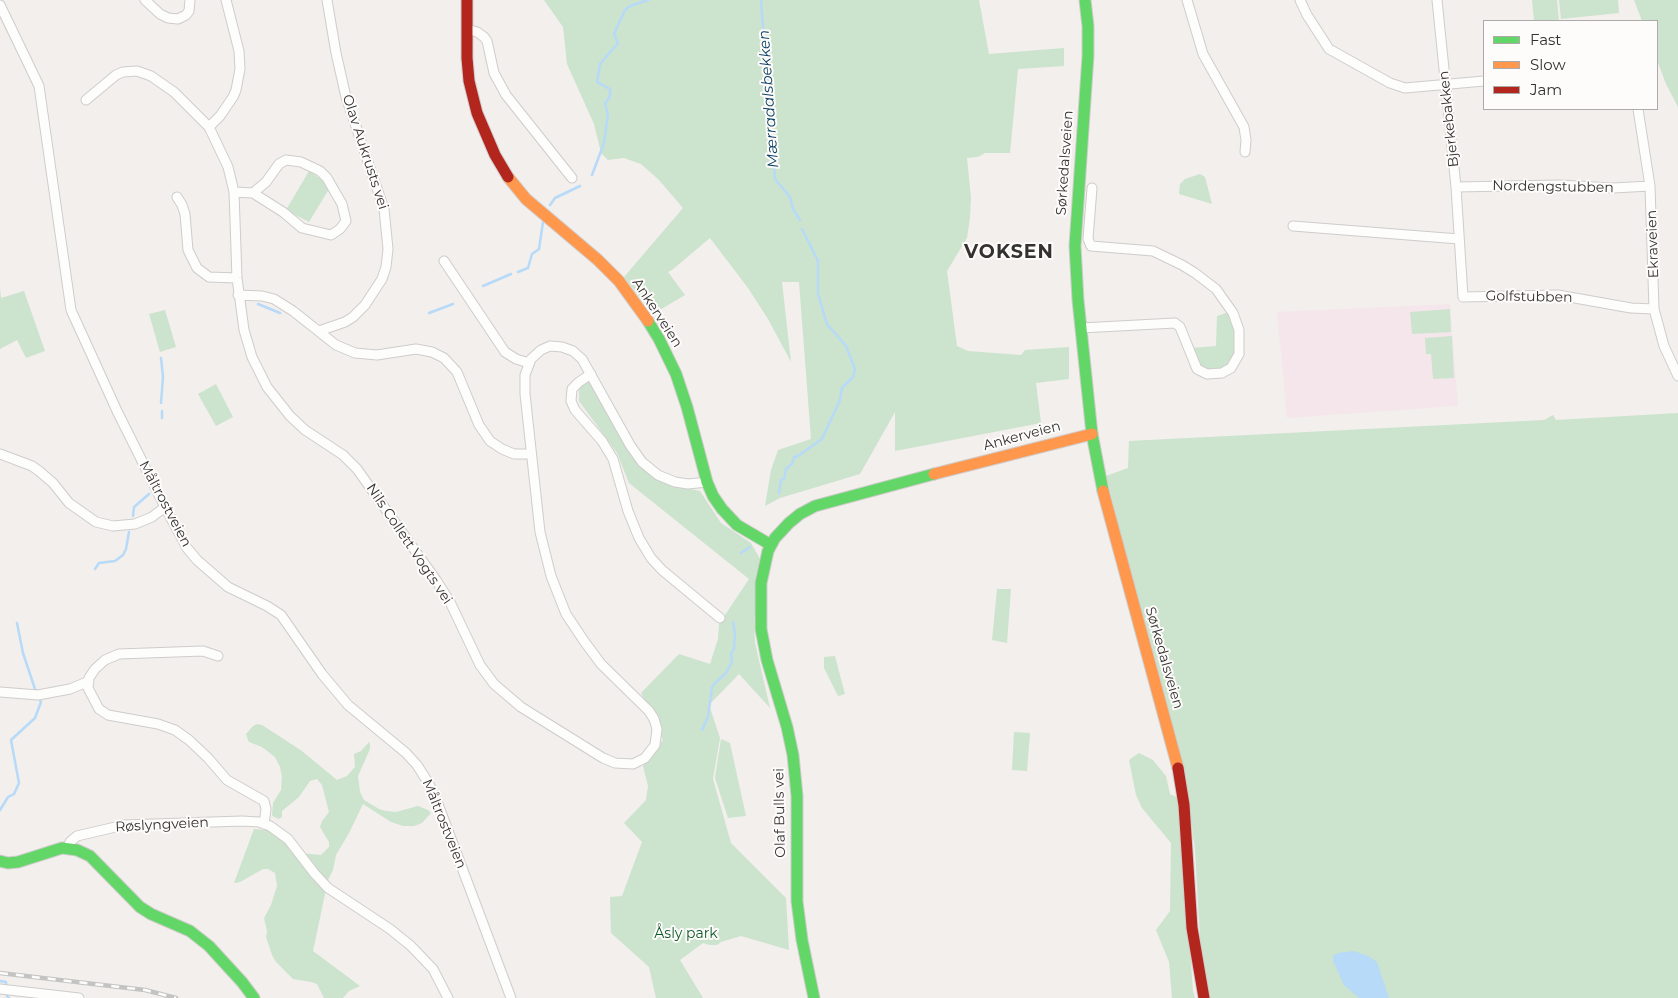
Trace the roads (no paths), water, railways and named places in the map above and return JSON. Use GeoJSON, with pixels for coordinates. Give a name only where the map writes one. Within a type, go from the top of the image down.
{"type":"FeatureCollection","features":[{"type":"Feature","properties":{"kind":"main road","name":"Ankerveien"},"geometry":{"type":"LineString","coordinates":[[467,0],[467,64],[480,121],[495,155],[526,199],[603,264],[628,292],[645,316],[666,351],[679,380],[707,482],[717,503],[729,518],[743,530],[771,545]]}},
{"type":"Feature","properties":{"kind":"main road","name":"Sørkedalsveien"},"geometry":{"type":"LineString","coordinates":[[1085,0],[1088,26],[1088,56],[1075,237],[1076,279],[1095,460],[1178,765],[1184,805],[1192,928],[1204,998]]}},
{"type":"Feature","properties":{"kind":"main road","name":"Ankerveien"},"geometry":{"type":"LineString","coordinates":[[760,600],[763,569],[771,545],[779,533],[794,518],[807,510],[824,503],[1092,434]]}},
{"type":"Feature","properties":{"kind":"main road","name":"Olaf Bulls vei"},"geometry":{"type":"LineString","coordinates":[[760,600],[760,620],[765,654],[794,756],[797,796],[797,901],[804,950],[814,998]]}},
{"type":"Feature","properties":{"kind":"main road"},"geometry":{"type":"LineString","coordinates":[[0,861],[8,863],[18,862],[54,850],[68,848],[84,853],[95,860],[122,887],[134,903],[145,911],[200,938],[221,958],[254,998]]}},
{"type":"Feature","properties":{"kind":"street"},"geometry":{"type":"LineString","coordinates":[[145,0],[160,14],[168,18],[178,19],[186,15],[190,0]]}},
{"type":"Feature","properties":{"kind":"street"},"geometry":{"type":"LineString","coordinates":[[210,127],[228,106],[236,90],[238,80],[239,51],[226,0]]}},
{"type":"Feature","properties":{"kind":"street","name":"Olav Aukrusts vei"},"geometry":{"type":"LineString","coordinates":[[319,331],[353,317],[365,305],[377,288],[384,273],[388,249],[384,209],[346,97],[327,0]]}},
{"type":"Feature","properties":{"kind":"street"},"geometry":{"type":"LineString","coordinates":[[1187,0],[1203,54],[1244,127],[1245,152]]}},
{"type":"Feature","properties":{"kind":"street"},"geometry":{"type":"LineString","coordinates":[[1300,0],[1307,15],[1329,49],[1399,87],[1409,88],[1483,81]]}},
{"type":"Feature","properties":{"kind":"street","name":"Bjerkebakken"},"geometry":{"type":"LineString","coordinates":[[1437,0],[1456,187],[1463,296]]}},
{"type":"Feature","properties":{"kind":"street","name":"Måltrostveien"},"geometry":{"type":"LineString","coordinates":[[0,5],[38,86],[72,310],[117,411],[165,508],[187,548],[197,560],[228,587],[281,615],[322,674],[348,705],[406,753],[417,765],[429,784],[438,804],[511,998]]}},
{"type":"Feature","properties":{"kind":"street"},"geometry":{"type":"LineString","coordinates":[[467,29],[477,32],[487,41],[494,73],[506,95],[572,178]]}},
{"type":"Feature","properties":{"kind":"street","name":"Nils Collett Vogts vei"},"geometry":{"type":"LineString","coordinates":[[86,100],[116,75],[123,72],[137,71],[151,76],[174,92],[210,127],[228,167],[234,192],[238,295],[247,343],[267,387],[290,416],[305,430],[343,455],[357,468],[440,586],[450,602],[477,658],[494,684],[521,707],[603,758],[618,764],[633,764],[645,758],[655,745],[657,734],[654,719],[649,711],[593,654],[572,624],[562,604],[544,553],[524,386],[529,363]]}},
{"type":"Feature","properties":{"kind":"street","name":"Ekraveien"},"geometry":{"type":"LineString","coordinates":[[1638,110],[1650,186],[1654,309],[1664,346],[1678,376]]}},
{"type":"Feature","properties":{"kind":"street"},"geometry":{"type":"LineString","coordinates":[[234,192],[253,193],[283,212],[302,228],[331,234],[340,229],[346,221],[342,204],[328,178],[320,171],[301,162],[286,160],[279,164],[266,182],[253,193]]}},
{"type":"Feature","properties":{"kind":"street","name":"Nordengstubben"},"geometry":{"type":"LineString","coordinates":[[1456,187],[1559,185],[1612,188],[1650,186]]}},
{"type":"Feature","properties":{"kind":"street","name":"Sørkedalsveien"},"geometry":{"type":"LineString","coordinates":[[1081,328],[1175,323],[1180,327],[1197,369],[1207,374],[1222,373],[1231,368],[1239,354],[1239,330],[1233,314],[1216,289],[1195,273],[1153,251],[1091,246],[1088,239],[1092,188]]}},
{"type":"Feature","properties":{"kind":"street"},"geometry":{"type":"LineString","coordinates":[[177,197],[182,204],[185,214],[188,250],[197,268],[209,277],[237,278]]}},
{"type":"Feature","properties":{"kind":"street"},"geometry":{"type":"LineString","coordinates":[[1293,226],[1459,239]]}},
{"type":"Feature","properties":{"kind":"street"},"geometry":{"type":"LineString","coordinates":[[444,261],[505,352],[516,359],[529,363],[537,352],[545,347],[562,346],[578,354],[630,445],[646,466],[658,475],[674,482],[688,484],[707,482]]}},
{"type":"Feature","properties":{"kind":"street"},"geometry":{"type":"LineString","coordinates":[[238,295],[262,296],[274,300],[293,311],[336,344],[362,354],[384,355],[416,349],[432,352],[444,358],[458,372],[479,425],[490,441],[508,452],[531,454]]}},
{"type":"Feature","properties":{"kind":"street","name":"Golfstubben"},"geometry":{"type":"LineString","coordinates":[[1463,296],[1558,295],[1631,308],[1654,309]]}},
{"type":"Feature","properties":{"kind":"street"},"geometry":{"type":"LineString","coordinates":[[591,374],[572,389],[571,400],[575,410],[602,441],[613,459],[628,511],[639,538],[651,558],[662,570],[720,618]]}},
{"type":"Feature","properties":{"kind":"street"},"geometry":{"type":"LineString","coordinates":[[0,454],[32,466],[69,503],[96,522],[113,526],[135,524],[152,517],[165,508]]}},
{"type":"Feature","properties":{"kind":"street"},"geometry":{"type":"LineString","coordinates":[[218,656],[203,651],[119,654],[99,664],[91,673],[87,682],[91,696],[102,712],[112,716],[158,724],[174,730],[189,740],[227,780],[240,789],[261,798],[266,809],[264,824],[275,829],[288,839],[328,888],[390,928],[411,946],[434,969],[448,998]]}},
{"type":"Feature","properties":{"kind":"street"},"geometry":{"type":"LineString","coordinates":[[0,692],[38,695],[70,689],[87,682]]}},
{"type":"Feature","properties":{"kind":"street","name":"Røslyngveien"},"geometry":{"type":"LineString","coordinates":[[68,848],[70,842],[77,836],[124,824],[242,821],[264,824]]}},
{"type":"Feature","properties":{"kind":"street"},"geometry":{"type":"LineString","coordinates":[[0,989],[79,998]]}},
{"type":"Feature","properties":{"kind":"water"},"geometry":{"type":"Polygon","coordinates":[[[1354,951],[1368,956],[1377,962],[1389,998],[1359,998],[1344,985],[1333,961],[1333,956],[1338,953],[1354,951]]]}},
{"type":"Feature","properties":{"kind":"waterway"},"geometry":{"type":"LineString","coordinates":[[592,175],[604,143],[608,114],[605,104],[610,96],[610,89],[597,82],[600,64],[618,43],[614,34],[625,10],[630,6],[648,0]]}},
{"type":"Feature","properties":{"kind":"waterway","name":"Mærradalsbekken"},"geometry":{"type":"LineString","coordinates":[[761,0],[769,136],[773,148],[775,179],[790,197],[793,209],[800,220]]}},
{"type":"Feature","properties":{"kind":"waterway"},"geometry":{"type":"LineString","coordinates":[[550,205],[555,198],[580,186]]}},
{"type":"Feature","properties":{"kind":"waterway"},"geometry":{"type":"LineString","coordinates":[[518,272],[528,268],[532,254],[539,249],[543,222]]}},
{"type":"Feature","properties":{"kind":"waterway","name":"Mærradalsbekken"},"geometry":{"type":"LineString","coordinates":[[779,493],[781,480],[784,479],[786,469],[792,464],[794,457],[822,439],[840,400],[842,388],[853,377],[855,369],[846,346],[827,324],[818,294],[818,261],[802,229]]}},
{"type":"Feature","properties":{"kind":"waterway"},"geometry":{"type":"LineString","coordinates":[[483,286],[511,274]]}},
{"type":"Feature","properties":{"kind":"waterway"},"geometry":{"type":"LineString","coordinates":[[258,304],[280,313]]}},
{"type":"Feature","properties":{"kind":"waterway"},"geometry":{"type":"LineString","coordinates":[[429,313],[453,304]]}},
{"type":"Feature","properties":{"kind":"waterway"},"geometry":{"type":"LineString","coordinates":[[161,358],[163,377],[161,403]]}},
{"type":"Feature","properties":{"kind":"waterway"},"geometry":{"type":"LineString","coordinates":[[162,411],[162,418]]}},
{"type":"Feature","properties":{"kind":"waterway"},"geometry":{"type":"LineString","coordinates":[[133,516],[134,507],[149,494]]}},
{"type":"Feature","properties":{"kind":"waterway"},"geometry":{"type":"LineString","coordinates":[[95,569],[99,563],[115,561],[123,555],[129,532]]}},
{"type":"Feature","properties":{"kind":"waterway","name":"Mærradalsbekken"},"geometry":{"type":"LineString","coordinates":[[741,553],[750,547]]}},
{"type":"Feature","properties":{"kind":"waterway","name":"Mærradalsbekken"},"geometry":{"type":"LineString","coordinates":[[702,730],[708,717],[712,687],[726,673],[732,662],[731,653],[734,649],[735,634],[733,622]]}},
{"type":"Feature","properties":{"kind":"waterway"},"geometry":{"type":"LineString","coordinates":[[17,623],[23,653],[36,692]]}},
{"type":"Feature","properties":{"kind":"waterway"},"geometry":{"type":"LineString","coordinates":[[0,810],[8,797],[14,794],[19,783],[11,740],[35,718],[41,702],[39,698]]}},
{"type":"Feature","properties":{"kind":"waterway"},"geometry":{"type":"LineString","coordinates":[[0,981],[6,982],[6,985]]}},
{"type":"Feature","properties":{"kind":"railway"},"geometry":{"type":"LineString","coordinates":[[0,973],[145,990],[176,998]]}},
{"type":"Feature","properties":{"kind":"district","name":"VOKSEN"},"geometry":{"type":"Point","coordinates":[1009,252]}},
{"type":"Feature","properties":{"kind":"park label","name":"Åsly park"},"geometry":{"type":"Point","coordinates":[686,934]}}]}
